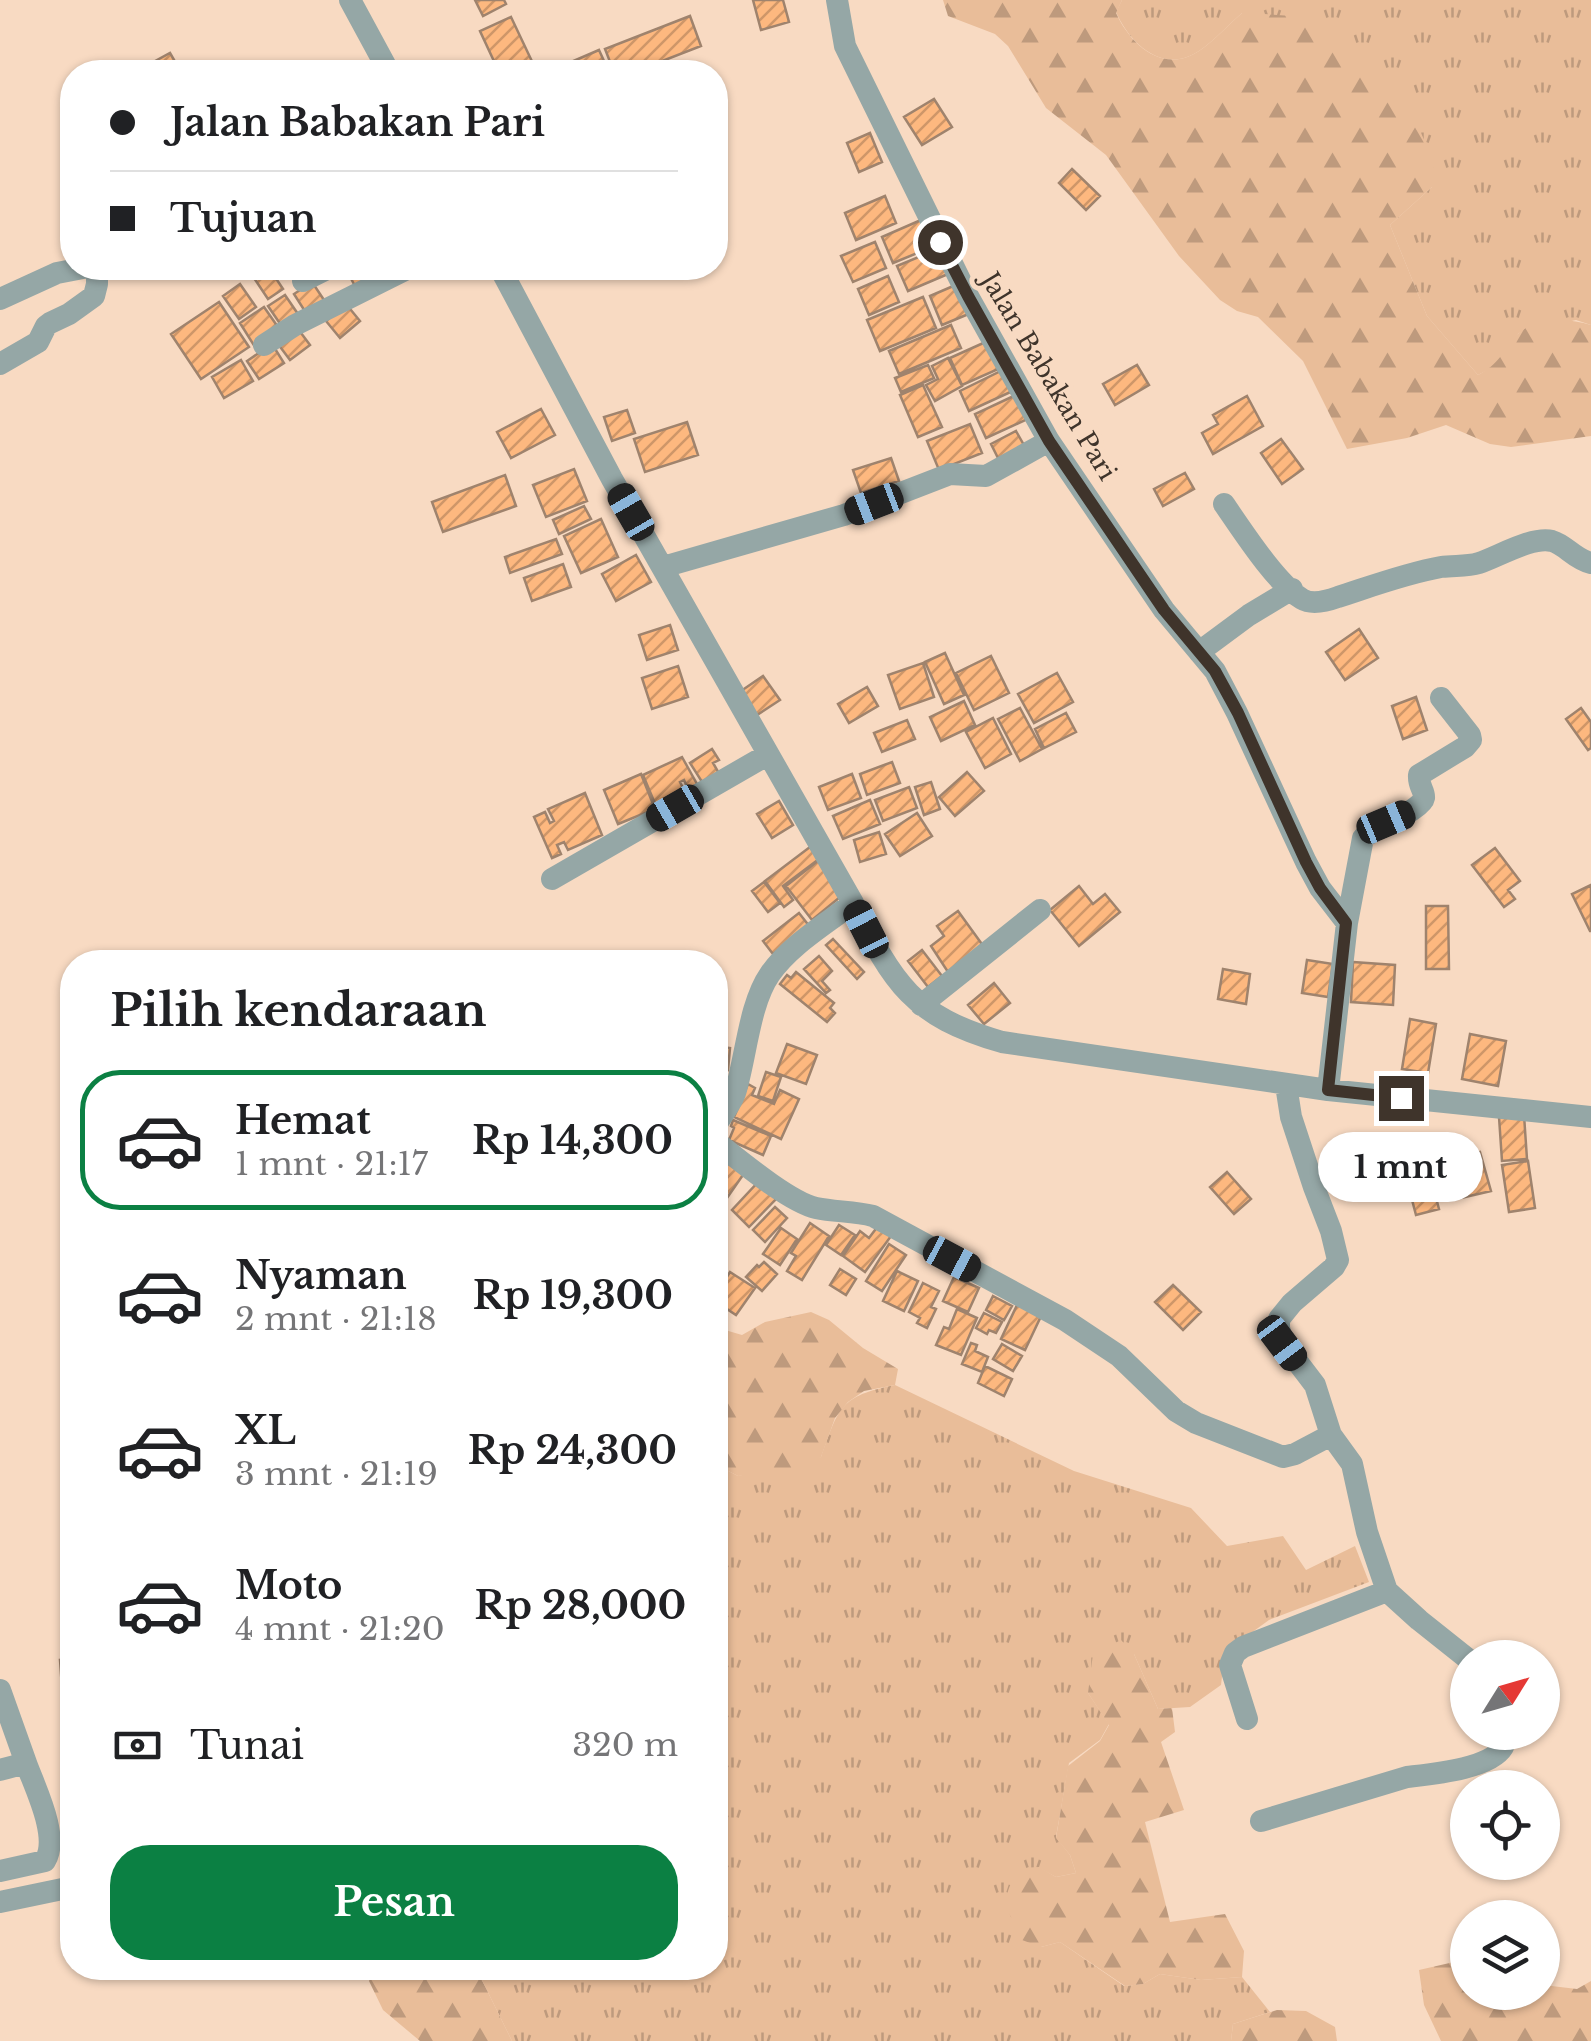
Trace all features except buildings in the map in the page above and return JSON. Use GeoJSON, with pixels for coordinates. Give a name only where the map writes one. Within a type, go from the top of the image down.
{"type":"FeatureCollection","features":[{"type":"Feature","properties":{"kind":"street"},"geometry":{"type":"LineString","coordinates":[[350,0],[382,60]]}},
{"type":"Feature","properties":{"kind":"street","name":"Jalan Babakan Pari"},"geometry":{"type":"LineString","coordinates":[[837,0],[845,46],[968,296],[1049,441],[1164,610],[1215,671],[1306,862],[1346,923]]}},
{"type":"Feature","properties":{"kind":"street"},"geometry":{"type":"LineString","coordinates":[[0,299],[60,272]]}},
{"type":"Feature","properties":{"kind":"street"},"geometry":{"type":"LineString","coordinates":[[0,364],[38,342],[50,323],[90,301],[96,280]]}},
{"type":"Feature","properties":{"kind":"street"},"geometry":{"type":"LineString","coordinates":[[303,282],[307,280]]}},
{"type":"Feature","properties":{"kind":"street"},"geometry":{"type":"LineString","coordinates":[[264,345],[385,280]]}},
{"type":"Feature","properties":{"kind":"street"},"geometry":{"type":"LineString","coordinates":[[506,280],[612,479],[879,955],[903,989],[921,1005],[950,1024],[1002,1042],[1328,1090],[1591,1117]]}},
{"type":"Feature","properties":{"kind":"street"},"geometry":{"type":"LineString","coordinates":[[663,567],[844,516],[950,474],[986,476],[1049,441]]}},
{"type":"Feature","properties":{"kind":"street"},"geometry":{"type":"LineString","coordinates":[[1224,504],[1258,552],[1302,600],[1313,602],[1443,566],[1479,563],[1544,541],[1591,563]]}},
{"type":"Feature","properties":{"kind":"street"},"geometry":{"type":"LineString","coordinates":[[1199,652],[1292,589]]}},
{"type":"Feature","properties":{"kind":"street"},"geometry":{"type":"LineString","coordinates":[[1328,1090],[1346,923],[1363,838],[1386,822],[1413,811],[1424,794],[1418,782],[1420,775],[1471,740],[1442,698]]}},
{"type":"Feature","properties":{"kind":"street"},"geometry":{"type":"LineString","coordinates":[[552,879],[767,755]]}},
{"type":"Feature","properties":{"kind":"street"},"geometry":{"type":"LineString","coordinates":[[728,1105],[768,976],[781,960],[853,904]]}},
{"type":"Feature","properties":{"kind":"street"},"geometry":{"type":"LineString","coordinates":[[921,1005],[1040,910]]}},
{"type":"Feature","properties":{"kind":"street"},"geometry":{"type":"LineString","coordinates":[[1286,1084],[1291,1117],[1338,1260],[1279,1319],[1282,1343],[1314,1385],[1331,1435],[1352,1464],[1367,1532],[1386,1590],[1450,1645]]}},
{"type":"Feature","properties":{"kind":"street"},"geometry":{"type":"LineString","coordinates":[[728,1151],[801,1202],[816,1208],[873,1216],[1065,1320],[1119,1356],[1196,1424],[1284,1457],[1331,1435]]}},
{"type":"Feature","properties":{"kind":"street"},"geometry":{"type":"LineString","coordinates":[[1247,1719],[1230,1666],[1235,1653],[1243,1646],[1386,1590]]}},
{"type":"Feature","properties":{"kind":"street"},"geometry":{"type":"LineString","coordinates":[[0,1690],[49,1829],[50,1852],[45,1861],[0,1871]]}},
{"type":"Feature","properties":{"kind":"street"},"geometry":{"type":"LineString","coordinates":[[1483,1770],[1502,1750]]}},
{"type":"Feature","properties":{"kind":"street"},"geometry":{"type":"LineString","coordinates":[[0,1770],[26,1763]]}},
{"type":"Feature","properties":{"kind":"street"},"geometry":{"type":"LineString","coordinates":[[1261,1821],[1406,1777],[1450,1776]]}},
{"type":"Feature","properties":{"kind":"street"},"geometry":{"type":"LineString","coordinates":[[0,1902],[60,1890]]}},
{"type":"Feature","properties":{"kind":"green space"},"geometry":{"type":"Polygon","coordinates":[[[943,0],[1122,0],[1116,13],[1130,35],[1149,53],[1173,60],[1199,51],[1242,13],[1306,19],[1342,37],[1391,86],[1417,126],[1433,164],[1432,187],[1390,225],[1427,316],[1478,375],[1496,362],[1523,329],[1532,325],[1562,320],[1591,325],[1591,436],[1511,447],[1490,444],[1446,425],[1407,438],[1347,449],[1303,361],[1258,317],[1237,311],[1220,300],[1179,256],[1106,155],[1046,108],[1008,46],[995,34],[948,16],[943,0]]]}},
{"type":"Feature","properties":{"kind":"green space"},"geometry":{"type":"Polygon","coordinates":[[[1122,0],[1591,0],[1591,325],[1576,320],[1519,333],[1495,366],[1478,375],[1427,316],[1390,225],[1432,187],[1242,13],[1199,51],[1173,60],[1149,53],[1130,35],[1116,12],[1122,0]]]}},
{"type":"Feature","properties":{"kind":"green space"},"geometry":{"type":"Polygon","coordinates":[[[811,1312],[829,1320],[863,1348],[898,1369],[895,1385],[864,1391],[848,1402],[835,1418],[821,1457],[803,1469],[738,1476],[728,1471],[728,1331],[742,1335],[765,1322],[811,1312]]]}},
{"type":"Feature","properties":{"kind":"green space"},"geometry":{"type":"Polygon","coordinates":[[[895,1385],[1074,1471],[1191,1508],[1227,1546],[1283,1536],[1306,1570],[1355,1546],[1369,1582],[1269,1620],[1225,1652],[1221,1685],[1190,1707],[1158,1709],[1134,1654],[1088,1693],[1109,1724],[1100,1740],[1069,1763],[1056,1837],[1070,1855],[1076,1873],[1056,1877],[1039,1868],[1041,1947],[1060,1942],[1124,1986],[1143,1984],[1160,1974],[1201,1980],[1242,1977],[1270,2012],[1233,2024],[1231,2041],[512,2041],[482,1980],[728,1980],[728,1471],[738,1476],[821,1457],[844,1406],[877,1389],[895,1385]]]}},
{"type":"Feature","properties":{"kind":"green space"},"geometry":{"type":"Polygon","coordinates":[[[1121,1640],[1134,1654],[1158,1709],[1172,1708],[1175,1732],[1161,1742],[1184,1810],[1145,1822],[1170,1922],[1225,1914],[1244,1951],[1242,1977],[1201,1980],[1160,1974],[1143,1984],[1125,1986],[1060,1942],[1041,1947],[1022,1940],[1009,1912],[1009,1888],[1020,1869],[1039,1867],[1056,1877],[1076,1873],[1070,1855],[1056,1838],[1068,1766],[1100,1741],[1109,1725],[1088,1693],[1093,1654],[1121,1640]]]}},
{"type":"Feature","properties":{"kind":"green space"},"geometry":{"type":"Polygon","coordinates":[[[1450,1963],[1450,2010],[1560,2010],[1560,1987],[1577,1989],[1591,1981],[1591,2041],[1441,2041],[1424,2005],[1419,1970],[1450,1963]]]}},
{"type":"Feature","properties":{"kind":"green space"},"geometry":{"type":"Polygon","coordinates":[[[482,1980],[512,2041],[420,2041],[383,2010],[369,1981],[482,1980]]]}},
{"type":"Feature","properties":{"kind":"green space"},"geometry":{"type":"Polygon","coordinates":[[[1277,2010],[1306,2011],[1335,2027],[1337,2041],[1231,2041],[1233,2024],[1277,2010]]]}},
{"type":"Feature","properties":{"kind":"route"},"geometry":{"type":"LineString","coordinates":[[940,242],[1049,441],[1164,610],[1215,671],[1306,862],[1346,923],[1328,1090],[1401,1098]]}}]}
